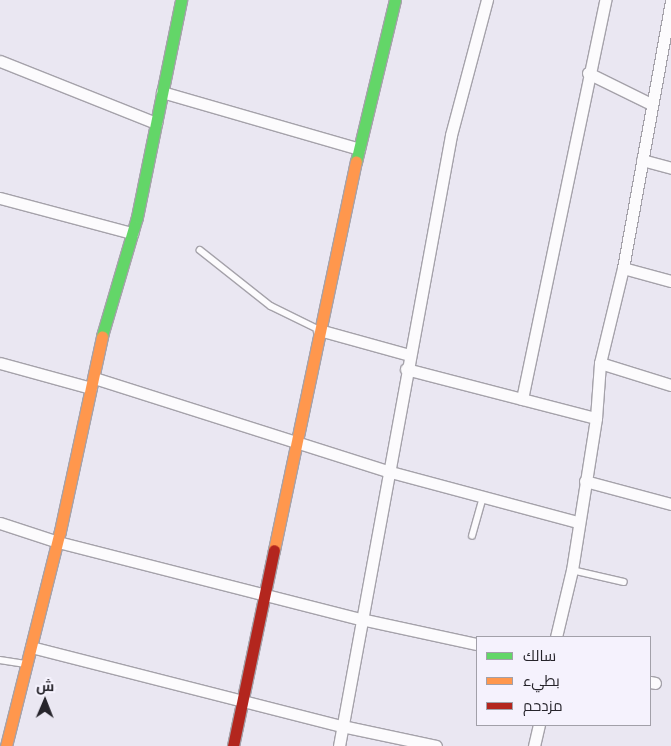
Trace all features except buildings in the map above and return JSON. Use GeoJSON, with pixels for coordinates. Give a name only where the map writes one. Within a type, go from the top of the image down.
{"type":"FeatureCollection","features":[{"type":"Feature","properties":{"kind":"street"},"geometry":{"type":"LineString","coordinates":[[6,746],[58,542],[105,322],[132,233],[181,0]]}},
{"type":"Feature","properties":{"kind":"street"},"geometry":{"type":"LineString","coordinates":[[233,746],[240,700],[262,593],[319,330],[359,149],[395,0]]}},
{"type":"Feature","properties":{"kind":"street"},"geometry":{"type":"LineString","coordinates":[[338,746],[387,471],[451,135],[487,0]]}},
{"type":"Feature","properties":{"kind":"street"},"geometry":{"type":"LineString","coordinates":[[522,399],[588,73],[605,0]]}},
{"type":"Feature","properties":{"kind":"street"},"geometry":{"type":"LineString","coordinates":[[556,636],[572,570],[578,522],[596,418],[600,363],[623,268],[651,104],[666,56],[671,0]]}},
{"type":"Feature","properties":{"kind":"street"},"geometry":{"type":"LineString","coordinates":[[0,61],[156,123]]}},
{"type":"Feature","properties":{"kind":"street"},"geometry":{"type":"LineString","coordinates":[[588,73],[651,104]]}},
{"type":"Feature","properties":{"kind":"street"},"geometry":{"type":"LineString","coordinates":[[162,92],[359,149]]}},
{"type":"Feature","properties":{"kind":"street"},"geometry":{"type":"LineString","coordinates":[[642,160],[671,168]]}},
{"type":"Feature","properties":{"kind":"street"},"geometry":{"type":"LineString","coordinates":[[0,198],[132,233]]}},
{"type":"Feature","properties":{"kind":"street"},"geometry":{"type":"LineString","coordinates":[[623,268],[671,281]]}},
{"type":"Feature","properties":{"kind":"street"},"geometry":{"type":"LineString","coordinates":[[319,330],[409,355]]}},
{"type":"Feature","properties":{"kind":"street"},"geometry":{"type":"LineString","coordinates":[[0,363],[92,383],[387,471],[578,522]]}},
{"type":"Feature","properties":{"kind":"street"},"geometry":{"type":"LineString","coordinates":[[600,363],[671,385]]}},
{"type":"Feature","properties":{"kind":"street"},"geometry":{"type":"LineString","coordinates":[[406,369],[596,418]]}},
{"type":"Feature","properties":{"kind":"street"},"geometry":{"type":"LineString","coordinates":[[585,481],[671,504]]}},
{"type":"Feature","properties":{"kind":"street"},"geometry":{"type":"LineString","coordinates":[[0,522],[58,542],[361,619],[476,644]]}},
{"type":"Feature","properties":{"kind":"street"},"geometry":{"type":"LineString","coordinates":[[31,647],[342,726],[436,746]]}},
{"type":"Feature","properties":{"kind":"street"},"geometry":{"type":"LineString","coordinates":[[534,746],[539,726]]}},
{"type":"Feature","properties":{"kind":"lane"},"geometry":{"type":"LineString","coordinates":[[200,250],[271,306],[319,330]]}},
{"type":"Feature","properties":{"kind":"lane"},"geometry":{"type":"LineString","coordinates":[[472,536],[484,497]]}},
{"type":"Feature","properties":{"kind":"lane"},"geometry":{"type":"LineString","coordinates":[[572,570],[624,582]]}},
{"type":"Feature","properties":{"kind":"lane"},"geometry":{"type":"LineString","coordinates":[[0,660],[26,664]]}},
{"type":"Feature","properties":{"kind":"traffic: fast"},"geometry":{"type":"LineString","coordinates":[[102,336],[137,217],[181,0]]}},
{"type":"Feature","properties":{"kind":"traffic: fast"},"geometry":{"type":"LineString","coordinates":[[356,162],[395,0]]}},
{"type":"Feature","properties":{"kind":"traffic: slow"},"geometry":{"type":"LineString","coordinates":[[274,550],[356,162]]}},
{"type":"Feature","properties":{"kind":"traffic: slow"},"geometry":{"type":"LineString","coordinates":[[6,746],[60,531],[102,336]]}},
{"type":"Feature","properties":{"kind":"traffic: jam"},"geometry":{"type":"LineString","coordinates":[[233,746],[274,550]]}}]}
